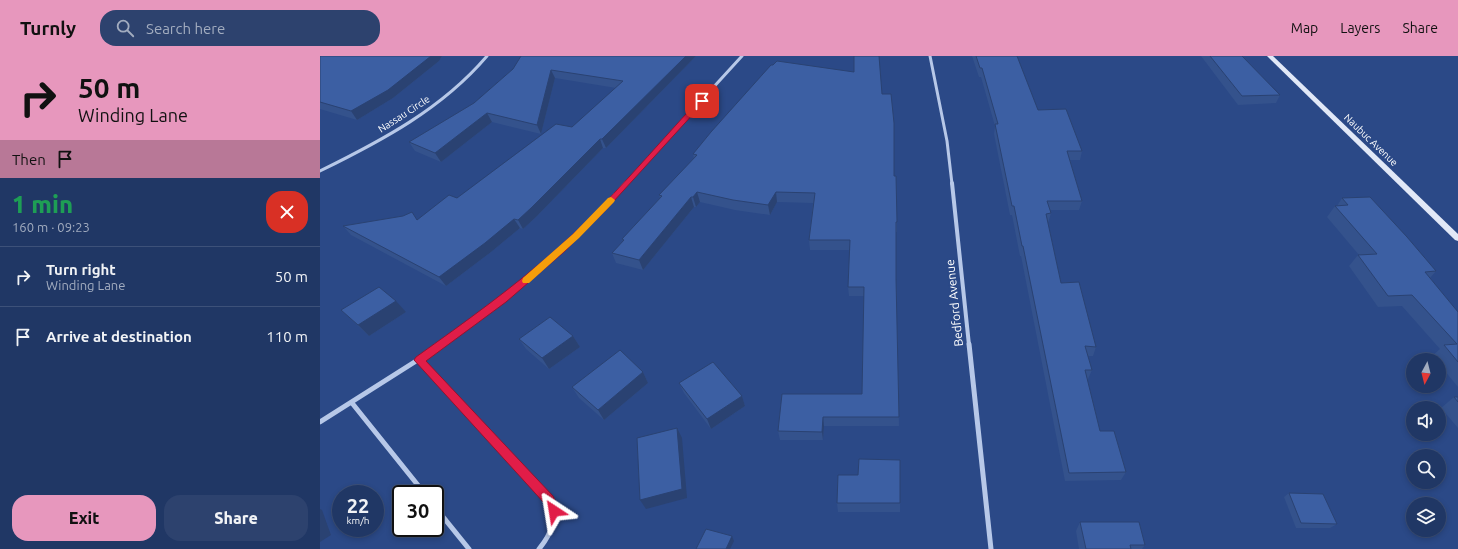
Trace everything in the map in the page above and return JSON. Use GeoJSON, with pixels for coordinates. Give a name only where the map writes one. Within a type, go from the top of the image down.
{"type":"FeatureCollection","features":[{"type":"Feature","properties":{"kind":"main road","name":"Naubuc Avenue"},"geometry":{"type":"LineString","coordinates":[[1270,56],[1458,238]]}},
{"type":"Feature","properties":{"kind":"street","name":"Nassau Circle"},"geometry":{"type":"LineString","coordinates":[[320,171],[373,143],[421,114],[462,83],[487,56]]}},
{"type":"Feature","properties":{"kind":"street"},"geometry":{"type":"LineString","coordinates":[[320,422],[419,360],[503,299],[576,236],[742,56]]}},
{"type":"Feature","properties":{"kind":"street","name":"Bedford Avenue"},"geometry":{"type":"LineString","coordinates":[[930,56],[947,141],[991,549]]}},
{"type":"Feature","properties":{"kind":"street"},"geometry":{"type":"LineString","coordinates":[[419,360],[549,500],[554,511],[554,524],[547,540],[539,549]]}},
{"type":"Feature","properties":{"kind":"street"},"geometry":{"type":"LineString","coordinates":[[352,403],[418,485]]}},
{"type":"Feature","properties":{"kind":"street"},"geometry":{"type":"LineString","coordinates":[[444,517],[469,549]]}},
{"type":"Feature","properties":{"kind":"building"},"geometry":{"type":"Polygon","coordinates":[[[320,56],[431,56],[388,90],[351,111],[320,102],[320,56]]]}},
{"type":"Feature","properties":{"kind":"building"},"geometry":{"type":"Polygon","coordinates":[[[521,56],[686,56],[518,220],[514,219],[485,243],[439,277],[343,226],[403,216],[412,212],[417,220],[449,195],[457,198],[556,124],[572,127],[623,81],[551,70],[537,125],[487,113],[435,153],[409,142],[474,103],[513,69],[521,56]]]}},
{"type":"Feature","properties":{"kind":"building"},"geometry":{"type":"Polygon","coordinates":[[[854,56],[879,56],[882,94],[891,94],[894,123],[894,176],[896,176],[896,279],[899,417],[823,417],[822,432],[778,431],[782,394],[862,394],[864,287],[848,287],[850,240],[809,240],[815,193],[776,192],[768,205],[733,200],[697,192],[693,197],[691,197],[639,260],[612,253],[624,240],[622,239],[662,196],[659,195],[697,155],[693,154],[711,132],[771,65],[777,61],[854,72],[854,56]]]}},
{"type":"Feature","properties":{"kind":"building"},"geometry":{"type":"Polygon","coordinates":[[[976,56],[1017,56],[1038,110],[1066,109],[1082,151],[1067,151],[1082,201],[1047,201],[1051,213],[1046,214],[1061,283],[1079,282],[1096,347],[1085,346],[1092,370],[1085,370],[1100,431],[1114,431],[1126,472],[1069,473],[1023,246],[1014,206],[1012,206],[995,124],[998,124],[982,68],[980,68],[976,56]]]}},
{"type":"Feature","properties":{"kind":"building"},"geometry":{"type":"Polygon","coordinates":[[[1210,56],[1242,56],[1280,95],[1242,96],[1210,56]]]}},
{"type":"Feature","properties":{"kind":"building"},"geometry":{"type":"Polygon","coordinates":[[[1370,197],[1436,271],[1425,272],[1458,312],[1458,362],[1444,345],[1457,344],[1412,295],[1388,296],[1358,255],[1377,254],[1335,206],[1348,205],[1342,198],[1370,197]]]}},
{"type":"Feature","properties":{"kind":"building"},"geometry":{"type":"Polygon","coordinates":[[[379,287],[396,301],[358,325],[341,310],[379,287]]]}},
{"type":"Feature","properties":{"kind":"building"},"geometry":{"type":"Polygon","coordinates":[[[550,317],[573,336],[542,358],[519,339],[550,317]]]}},
{"type":"Feature","properties":{"kind":"building"},"geometry":{"type":"Polygon","coordinates":[[[620,350],[643,372],[598,410],[572,387],[620,350]]]}},
{"type":"Feature","properties":{"kind":"building"},"geometry":{"type":"Polygon","coordinates":[[[713,362],[742,396],[707,419],[679,383],[713,362]]]}},
{"type":"Feature","properties":{"kind":"building"},"geometry":{"type":"Polygon","coordinates":[[[677,428],[682,489],[640,500],[637,438],[677,428]]]}},
{"type":"Feature","properties":{"kind":"building"},"geometry":{"type":"Polygon","coordinates":[[[859,459],[900,460],[900,503],[837,503],[838,475],[858,475],[859,459]]]}},
{"type":"Feature","properties":{"kind":"building"},"geometry":{"type":"Polygon","coordinates":[[[1289,493],[1323,494],[1337,524],[1301,523],[1289,493]]]}},
{"type":"Feature","properties":{"kind":"building"},"geometry":{"type":"Polygon","coordinates":[[[1080,522],[1139,522],[1145,545],[1130,545],[1131,549],[1086,549],[1080,522]]]}},
{"type":"Feature","properties":{"kind":"building"},"geometry":{"type":"Polygon","coordinates":[[[706,529],[732,536],[726,549],[696,549],[706,529]]]}},
{"type":"Feature","properties":{"kind":"slow traffic"},"geometry":{"type":"LineString","coordinates":[[526,281],[576,236],[611,200]]}},
{"type":"Feature","properties":{"kind":"route"},"geometry":{"type":"LineString","coordinates":[[554,511],[549,500],[419,360],[469,326],[534,274],[563,248],[589,223],[702,101]]}}]}
